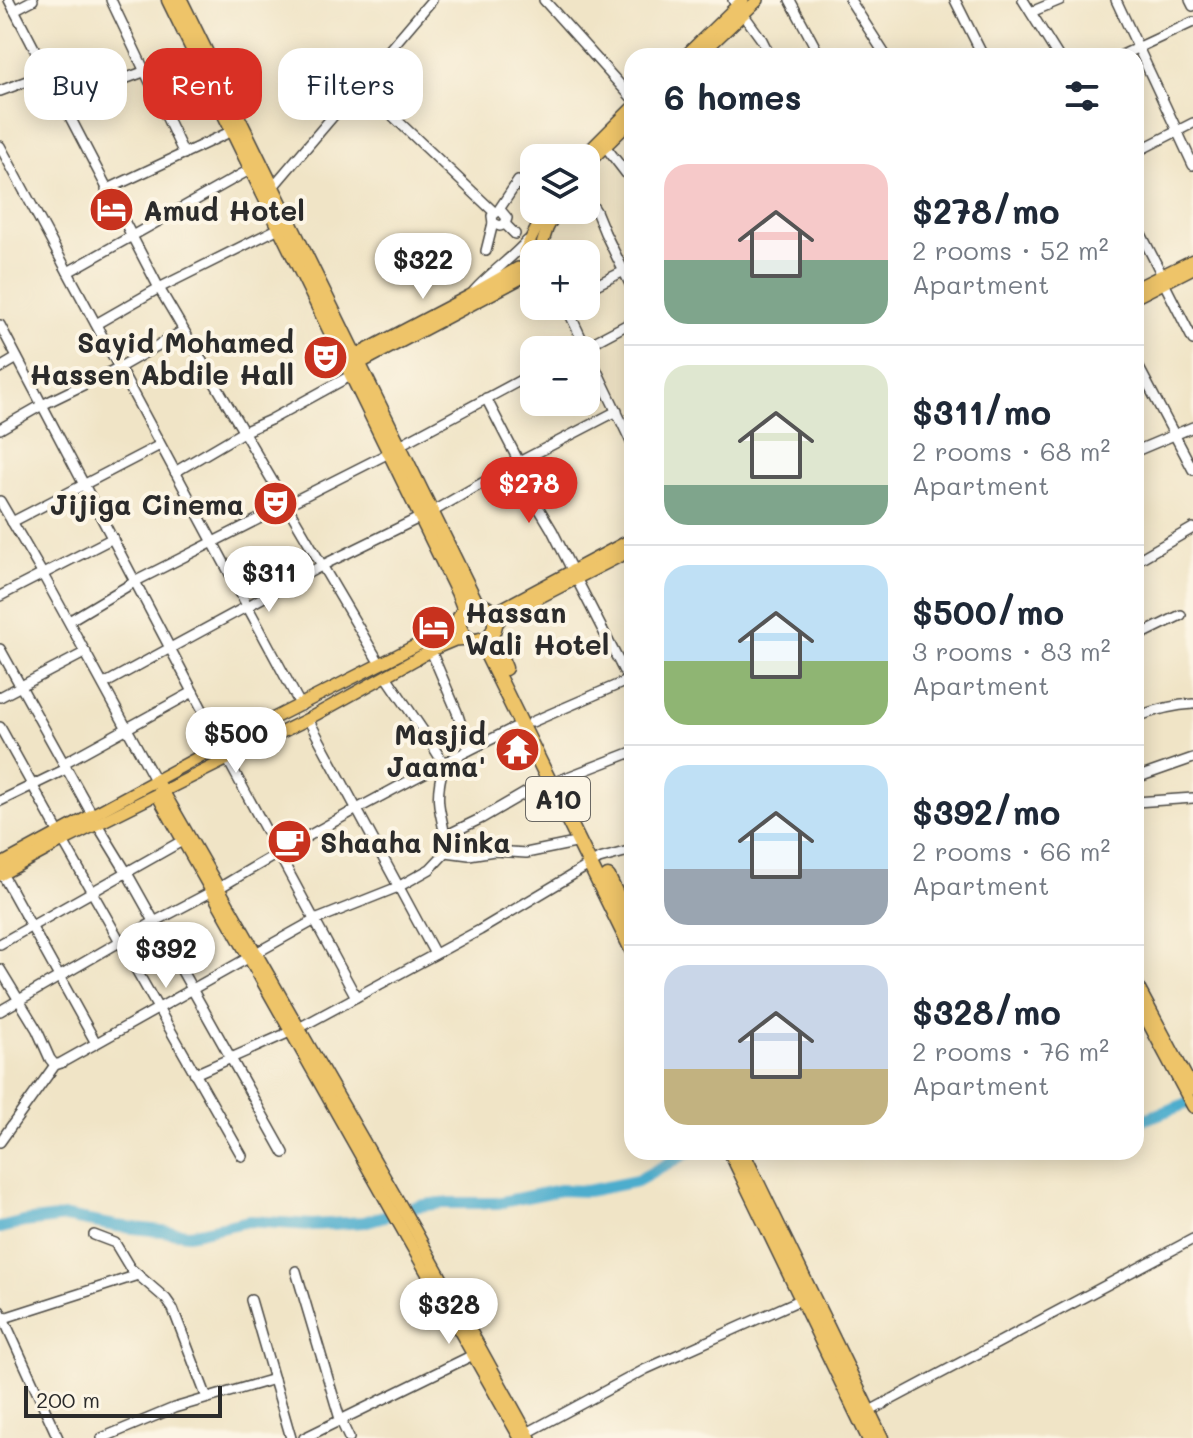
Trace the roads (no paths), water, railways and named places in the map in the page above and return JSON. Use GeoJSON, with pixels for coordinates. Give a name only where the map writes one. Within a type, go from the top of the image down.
{"type":"FeatureCollection","features":[{"type":"Feature","properties":{"kind":"highway","name":"A10"},"geometry":{"type":"LineString","coordinates":[[169,0],[251,169],[268,192],[279,228],[394,449],[472,611],[494,619],[484,635]]}},
{"type":"Feature","properties":{"kind":"highway","name":"A10"},"geometry":{"type":"LineString","coordinates":[[180,0],[351,365]]}},
{"type":"Feature","properties":{"kind":"highway","name":"A10"},"geometry":{"type":"LineString","coordinates":[[472,611],[463,633],[484,635]]}},
{"type":"Feature","properties":{"kind":"highway","name":"A10"},"geometry":{"type":"LineString","coordinates":[[484,635],[594,861],[624,931]]}},
{"type":"Feature","properties":{"kind":"highway","name":"A10"},"geometry":{"type":"LineString","coordinates":[[554,780],[580,842],[624,913]]}},
{"type":"Feature","properties":{"kind":"highway"},"geometry":{"type":"LineString","coordinates":[[740,1160],[802,1299],[876,1437]]}},
{"type":"Feature","properties":{"kind":"highway"},"geometry":{"type":"LineString","coordinates":[[740,1160],[868,1412],[876,1437]]}},
{"type":"Feature","properties":{"kind":"main road"},"geometry":{"type":"LineString","coordinates":[[693,48],[739,5],[758,0]]}},
{"type":"Feature","properties":{"kind":"main road"},"geometry":{"type":"LineString","coordinates":[[706,48],[739,5]]}},
{"type":"Feature","properties":{"kind":"main road"},"geometry":{"type":"LineString","coordinates":[[596,144],[624,116]]}},
{"type":"Feature","properties":{"kind":"main road"},"geometry":{"type":"LineString","coordinates":[[600,151],[624,128]]}},
{"type":"Feature","properties":{"kind":"main road"},"geometry":{"type":"LineString","coordinates":[[532,240],[538,224]]}},
{"type":"Feature","properties":{"kind":"main road"},"geometry":{"type":"LineString","coordinates":[[1144,292],[1193,260]]}},
{"type":"Feature","properties":{"kind":"main road"},"geometry":{"type":"LineString","coordinates":[[1144,285],[1193,268]]}},
{"type":"Feature","properties":{"kind":"main road"},"geometry":{"type":"LineString","coordinates":[[351,365],[469,296],[520,277]]}},
{"type":"Feature","properties":{"kind":"main road"},"geometry":{"type":"LineString","coordinates":[[351,365],[520,279]]}},
{"type":"Feature","properties":{"kind":"main road"},"geometry":{"type":"LineString","coordinates":[[95,820],[155,780],[301,706],[455,640],[484,635],[503,616],[624,544]]}},
{"type":"Feature","properties":{"kind":"main road"},"geometry":{"type":"LineString","coordinates":[[0,871],[95,820],[160,793],[308,719],[472,611],[499,610],[624,553]]}},
{"type":"Feature","properties":{"kind":"main road"},"geometry":{"type":"LineString","coordinates":[[155,780],[182,841],[215,890]]}},
{"type":"Feature","properties":{"kind":"main road"},"geometry":{"type":"LineString","coordinates":[[160,793],[526,1436]]}},
{"type":"Feature","properties":{"kind":"main road"},"geometry":{"type":"LineString","coordinates":[[1144,1000],[1193,1107]]}},
{"type":"Feature","properties":{"kind":"main road"},"geometry":{"type":"LineString","coordinates":[[1144,1013],[1193,1089]]}},
{"type":"Feature","properties":{"kind":"street"},"geometry":{"type":"LineString","coordinates":[[9,0],[33,48]]}},
{"type":"Feature","properties":{"kind":"street"},"geometry":{"type":"LineString","coordinates":[[14,10],[33,0]]}},
{"type":"Feature","properties":{"kind":"street"},"geometry":{"type":"LineString","coordinates":[[111,0],[143,65]]}},
{"type":"Feature","properties":{"kind":"street"},"geometry":{"type":"LineString","coordinates":[[417,0],[423,11]]}},
{"type":"Feature","properties":{"kind":"street"},"geometry":{"type":"LineString","coordinates":[[392,48],[432,0]]}},
{"type":"Feature","properties":{"kind":"street"},"geometry":{"type":"LineString","coordinates":[[544,0],[624,89]]}},
{"type":"Feature","properties":{"kind":"street"},"geometry":{"type":"LineString","coordinates":[[790,0],[816,48]]}},
{"type":"Feature","properties":{"kind":"street"},"geometry":{"type":"LineString","coordinates":[[850,0],[881,48]]}},
{"type":"Feature","properties":{"kind":"street"},"geometry":{"type":"LineString","coordinates":[[955,0],[979,48]]}},
{"type":"Feature","properties":{"kind":"street"},"geometry":{"type":"LineString","coordinates":[[1023,0],[1053,48]]}},
{"type":"Feature","properties":{"kind":"street"},"geometry":{"type":"LineString","coordinates":[[1031,12],[1060,0]]}},
{"type":"Feature","properties":{"kind":"street"},"geometry":{"type":"LineString","coordinates":[[1116,0],[1139,47],[1193,22]]}},
{"type":"Feature","properties":{"kind":"street"},"geometry":{"type":"LineString","coordinates":[[1190,0],[1193,6]]}},
{"type":"Feature","properties":{"kind":"street"},"geometry":{"type":"LineString","coordinates":[[739,5],[766,48]]}},
{"type":"Feature","properties":{"kind":"street"},"geometry":{"type":"LineString","coordinates":[[1144,58],[1193,165]]}},
{"type":"Feature","properties":{"kind":"street"},"geometry":{"type":"LineString","coordinates":[[0,91],[24,82]]}},
{"type":"Feature","properties":{"kind":"street"},"geometry":{"type":"LineString","coordinates":[[0,1142],[55,1065],[315,920],[398,887],[430,869],[446,852],[438,803],[444,764],[383,670],[183,331],[69,120]]}},
{"type":"Feature","properties":{"kind":"street"},"geometry":{"type":"LineString","coordinates":[[168,120],[184,154]]}},
{"type":"Feature","properties":{"kind":"street"},"geometry":{"type":"LineString","coordinates":[[268,192],[330,120]]}},
{"type":"Feature","properties":{"kind":"street"},"geometry":{"type":"LineString","coordinates":[[396,120],[495,216],[500,226],[505,224],[515,234]]}},
{"type":"Feature","properties":{"kind":"street"},"geometry":{"type":"LineString","coordinates":[[1144,148],[1193,123]]}},
{"type":"Feature","properties":{"kind":"street"},"geometry":{"type":"LineString","coordinates":[[106,190],[232,131]]}},
{"type":"Feature","properties":{"kind":"street"},"geometry":{"type":"LineString","coordinates":[[0,146],[301,706]]}},
{"type":"Feature","properties":{"kind":"street"},"geometry":{"type":"LineString","coordinates":[[605,146],[624,171]]}},
{"type":"Feature","properties":{"kind":"street"},"geometry":{"type":"LineString","coordinates":[[68,272],[251,169]]}},
{"type":"Feature","properties":{"kind":"street"},"geometry":{"type":"LineString","coordinates":[[486,251],[495,216],[518,181]]}},
{"type":"Feature","properties":{"kind":"street"},"geometry":{"type":"LineString","coordinates":[[600,218],[624,262]]}},
{"type":"Feature","properties":{"kind":"street"},"geometry":{"type":"LineString","coordinates":[[96,324],[159,288],[279,228]]}},
{"type":"Feature","properties":{"kind":"street"},"geometry":{"type":"LineString","coordinates":[[469,296],[532,236]]}},
{"type":"Feature","properties":{"kind":"street"},"geometry":{"type":"LineString","coordinates":[[1144,240],[1193,340]]}},
{"type":"Feature","properties":{"kind":"street"},"geometry":{"type":"LineString","coordinates":[[600,283],[624,271]]}},
{"type":"Feature","properties":{"kind":"street"},"geometry":{"type":"LineString","coordinates":[[0,325],[221,745]]}},
{"type":"Feature","properties":{"kind":"street"},"geometry":{"type":"LineString","coordinates":[[600,339],[624,326]]}},
{"type":"Feature","properties":{"kind":"street"},"geometry":{"type":"LineString","coordinates":[[0,429],[183,331]]}},
{"type":"Feature","properties":{"kind":"street"},"geometry":{"type":"LineString","coordinates":[[0,368],[17,358]]}},
{"type":"Feature","properties":{"kind":"street"},"geometry":{"type":"LineString","coordinates":[[175,472],[243,432],[304,402],[351,365]]}},
{"type":"Feature","properties":{"kind":"street"},"geometry":{"type":"LineString","coordinates":[[1144,377],[1193,470]]}},
{"type":"Feature","properties":{"kind":"street"},"geometry":{"type":"LineString","coordinates":[[69,621],[136,581],[394,449],[520,380]]}},
{"type":"Feature","properties":{"kind":"street"},"geometry":{"type":"LineString","coordinates":[[600,381],[624,426]]}},
{"type":"Feature","properties":{"kind":"street"},"geometry":{"type":"LineString","coordinates":[[486,398],[516,464],[624,669]]}},
{"type":"Feature","properties":{"kind":"street"},"geometry":{"type":"LineString","coordinates":[[104,684],[617,411]]}},
{"type":"Feature","properties":{"kind":"street"},"geometry":{"type":"LineString","coordinates":[[1144,448],[1193,427]]}},
{"type":"Feature","properties":{"kind":"street"},"geometry":{"type":"LineString","coordinates":[[12,522],[160,445]]}},
{"type":"Feature","properties":{"kind":"street"},"geometry":{"type":"LineString","coordinates":[[0,501],[155,780]]}},
{"type":"Feature","properties":{"kind":"street"},"geometry":{"type":"LineString","coordinates":[[1144,557],[1193,528]]}},
{"type":"Feature","properties":{"kind":"street"},"geometry":{"type":"LineString","coordinates":[[0,596],[113,538]]}},
{"type":"Feature","properties":{"kind":"street"},"geometry":{"type":"LineString","coordinates":[[1144,633],[1181,615]]}},
{"type":"Feature","properties":{"kind":"street"},"geometry":{"type":"LineString","coordinates":[[0,649],[284,1153]]}},
{"type":"Feature","properties":{"kind":"street"},"geometry":{"type":"LineString","coordinates":[[431,651],[457,712],[469,750]]}},
{"type":"Feature","properties":{"kind":"street"},"geometry":{"type":"LineString","coordinates":[[0,697],[86,652]]}},
{"type":"Feature","properties":{"kind":"street"},"geometry":{"type":"LineString","coordinates":[[0,1011],[279,852],[469,750],[624,685]]}},
{"type":"Feature","properties":{"kind":"street"},"geometry":{"type":"LineString","coordinates":[[0,801],[193,692]]}},
{"type":"Feature","properties":{"kind":"street"},"geometry":{"type":"LineString","coordinates":[[1144,714],[1179,704],[1193,704]]}},
{"type":"Feature","properties":{"kind":"street"},"geometry":{"type":"LineString","coordinates":[[308,719],[435,954]]}},
{"type":"Feature","properties":{"kind":"street"},"geometry":{"type":"LineString","coordinates":[[0,727],[242,1156]]}},
{"type":"Feature","properties":{"kind":"street"},"geometry":{"type":"LineString","coordinates":[[445,836],[554,780],[624,755]]}},
{"type":"Feature","properties":{"kind":"street"},"geometry":{"type":"LineString","coordinates":[[1144,775],[1193,758]]}},
{"type":"Feature","properties":{"kind":"street"},"geometry":{"type":"LineString","coordinates":[[228,760],[356,997]]}},
{"type":"Feature","properties":{"kind":"street"},"geometry":{"type":"LineString","coordinates":[[1144,801],[1193,798]]}},
{"type":"Feature","properties":{"kind":"street"},"geometry":{"type":"LineString","coordinates":[[0,944],[182,841]]}},
{"type":"Feature","properties":{"kind":"street"},"geometry":{"type":"LineString","coordinates":[[446,852],[469,855],[494,851],[526,853],[580,842]]}},
{"type":"Feature","properties":{"kind":"street"},"geometry":{"type":"LineString","coordinates":[[195,1074],[295,1030],[480,930],[594,861],[624,852]]}},
{"type":"Feature","properties":{"kind":"street"},"geometry":{"type":"LineString","coordinates":[[0,871],[96,1043]]}},
{"type":"Feature","properties":{"kind":"street"},"geometry":{"type":"LineString","coordinates":[[0,969],[55,1065]]}},
{"type":"Feature","properties":{"kind":"street"},"geometry":{"type":"LineString","coordinates":[[94,1235],[115,1243],[130,1268],[166,1299],[173,1309],[207,1398]]}},
{"type":"Feature","properties":{"kind":"street"},"geometry":{"type":"LineString","coordinates":[[868,1412],[1193,1239]]}},
{"type":"Feature","properties":{"kind":"street"},"geometry":{"type":"LineString","coordinates":[[296,1271],[340,1419],[349,1438]]}},
{"type":"Feature","properties":{"kind":"street"},"geometry":{"type":"LineString","coordinates":[[58,1438],[2,1315],[138,1275]]}},
{"type":"Feature","properties":{"kind":"street"},"geometry":{"type":"LineString","coordinates":[[526,1436],[646,1369],[802,1299]]}},
{"type":"Feature","properties":{"kind":"street"},"geometry":{"type":"LineString","coordinates":[[251,1300],[291,1438]]}},
{"type":"Feature","properties":{"kind":"street"},"geometry":{"type":"LineString","coordinates":[[304,1438],[478,1353]]}},
{"type":"Feature","properties":{"kind":"street"},"geometry":{"type":"LineString","coordinates":[[102,1438],[174,1408],[274,1379]]}},
{"type":"Feature","properties":{"kind":"waterway"},"geometry":{"type":"LineString","coordinates":[[1144,1119],[1193,1101]]}},
{"type":"Feature","properties":{"kind":"waterway"},"geometry":{"type":"LineString","coordinates":[[0,1228],[66,1217],[189,1234],[249,1221],[312,1225],[364,1222],[418,1206],[497,1203],[560,1190],[587,1191],[637,1181],[675,1160]]}},
{"type":"Feature","properties":{"kind":"place","name":"Amud Hotel"},"geometry":{"type":"Point","coordinates":[112,210]}},
{"type":"Feature","properties":{"kind":"place","name":"Sayid Mohamed Hassen Abdile Hall"},"geometry":{"type":"Point","coordinates":[325,358]}},
{"type":"Feature","properties":{"kind":"place","name":"Jijiga Cinema"},"geometry":{"type":"Point","coordinates":[275,504]}},
{"type":"Feature","properties":{"kind":"place","name":"Hassan Wali Hotel"},"geometry":{"type":"Point","coordinates":[434,628]}},
{"type":"Feature","properties":{"kind":"place","name":"Masjid Jaama'"},"geometry":{"type":"Point","coordinates":[517,750]}},
{"type":"Feature","properties":{"kind":"place","name":"Shaaha Ninka"},"geometry":{"type":"Point","coordinates":[289,842]}}]}
